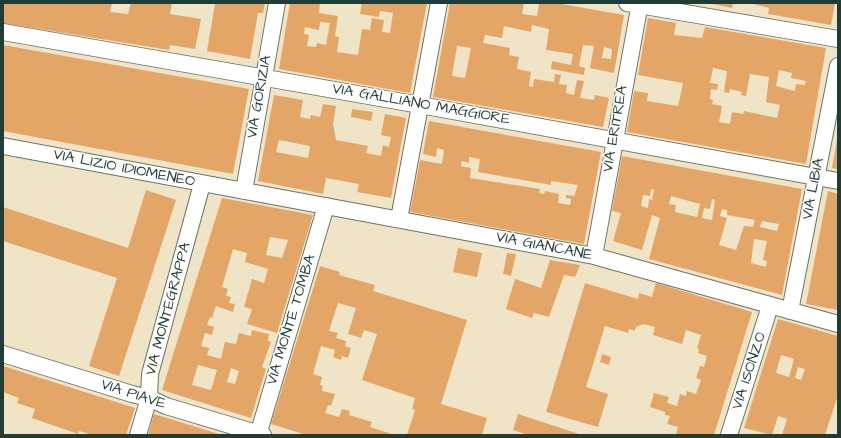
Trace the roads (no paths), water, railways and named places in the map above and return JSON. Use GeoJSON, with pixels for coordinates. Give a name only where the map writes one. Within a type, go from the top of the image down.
{"type":"FeatureCollection","features":[{"type":"Feature","properties":{"kind":"street","name":"VIA GORIZIA"},"geometry":{"type":"LineString","coordinates":[[244,191],[277,3]]}},
{"type":"Feature","properties":{"kind":"street"},"geometry":{"type":"LineString","coordinates":[[399,219],[439,3]]}},
{"type":"Feature","properties":{"kind":"street"},"geometry":{"type":"LineString","coordinates":[[635,4],[838,39]]}},
{"type":"Feature","properties":{"kind":"street","name":"VIA ERITREA"},"geometry":{"type":"LineString","coordinates":[[594,256],[635,4]]}},
{"type":"Feature","properties":{"kind":"street","name":"VIA GALLIANO MAGGIORE"},"geometry":{"type":"LineString","coordinates":[[3,32],[420,105],[838,181]]}},
{"type":"Feature","properties":{"kind":"street","name":"VIA LIBIA"},"geometry":{"type":"LineString","coordinates":[[790,311],[838,66]]}},
{"type":"Feature","properties":{"kind":"street","name":"VIA LIZIO IDIOMENEO"},"geometry":{"type":"LineString","coordinates":[[3,146],[244,191]]}},
{"type":"Feature","properties":{"kind":"street","name":"VIA MONTEGRAPPA"},"geometry":{"type":"LineString","coordinates":[[138,435],[149,398],[150,374],[202,184]]}},
{"type":"Feature","properties":{"kind":"street","name":"VIA GIANCANE"},"geometry":{"type":"LineString","coordinates":[[244,191],[594,256],[838,324]]}},
{"type":"Feature","properties":{"kind":"street","name":"VIA MONTE TOMBA"},"geometry":{"type":"LineString","coordinates":[[260,435],[326,206]]}},
{"type":"Feature","properties":{"kind":"street","name":"VIA ISONZO"},"geometry":{"type":"LineString","coordinates":[[730,435],[770,306]]}},
{"type":"Feature","properties":{"kind":"street","name":"VIA PIAVE"},"geometry":{"type":"LineString","coordinates":[[3,354],[149,398],[166,406],[260,435]]}}]}
